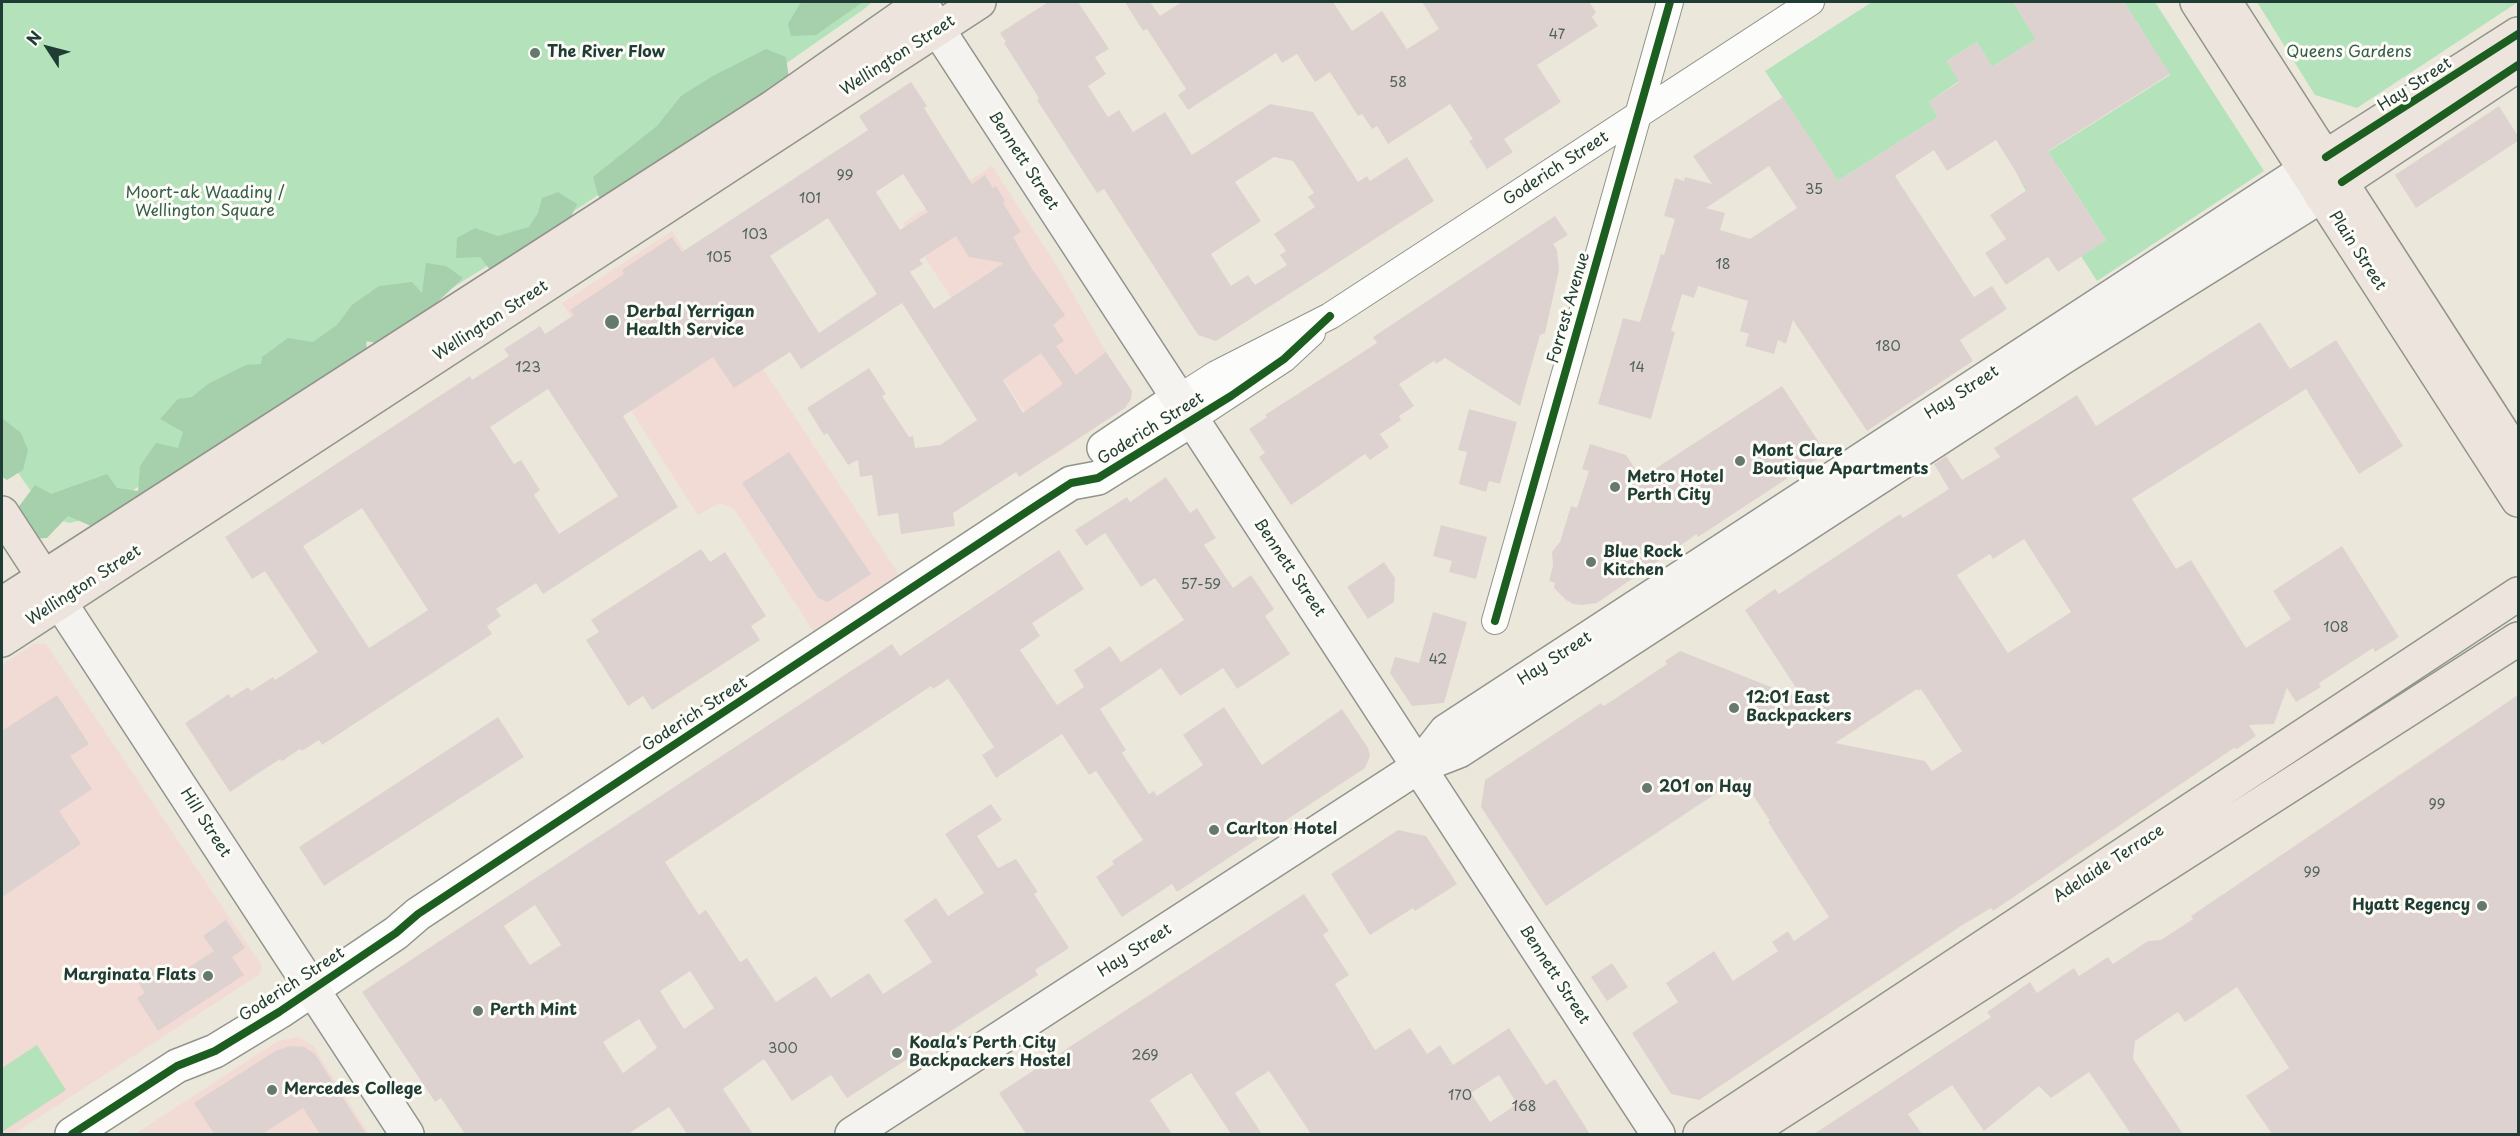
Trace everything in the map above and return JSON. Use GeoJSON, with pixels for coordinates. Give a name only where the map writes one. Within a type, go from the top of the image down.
{"type":"FeatureCollection","features":[{"type":"Feature","properties":{"kind":"main road","name":"Wellington Street"},"geometry":{"type":"LineString","coordinates":[[2,640],[52,589],[774,107],[925,9],[980,2]]}},
{"type":"Feature","properties":{"kind":"main road","name":"Plain Street"},"geometry":{"type":"LineString","coordinates":[[2197,2],[2324,176],[2518,457]]}},
{"type":"Feature","properties":{"kind":"main road","name":"Plain Street"},"geometry":{"type":"LineString","coordinates":[[2224,2],[2324,176],[2518,500]]}},
{"type":"Feature","properties":{"kind":"main road","name":"Bennett Street"},"geometry":{"type":"LineString","coordinates":[[925,9],[1658,1134]]}},
{"type":"Feature","properties":{"kind":"main road","name":"Hay Street"},"geometry":{"type":"LineString","coordinates":[[2324,176],[2518,34]]}},
{"type":"Feature","properties":{"kind":"main road","name":"Hay Street"},"geometry":{"type":"LineString","coordinates":[[852,1134],[1418,767],[1446,731],[2324,176],[2518,65]]}},
{"type":"Feature","properties":{"kind":"main road","name":"Hill Street"},"geometry":{"type":"LineString","coordinates":[[2,513],[407,1134]]}},
{"type":"Feature","properties":{"kind":"main road","name":"Wellington Street"},"geometry":{"type":"LineString","coordinates":[[2,604],[52,589]]}},
{"type":"Feature","properties":{"kind":"main road","name":"Adelaide Terrace"},"geometry":{"type":"LineString","coordinates":[[1700,1134],[2518,594]]}},
{"type":"Feature","properties":{"kind":"main road","name":"Adelaide Terrace"},"geometry":{"type":"LineString","coordinates":[[1746,1134],[2518,639]]}},
{"type":"Feature","properties":{"kind":"street","name":"Forrest Avenue"},"geometry":{"type":"LineString","coordinates":[[1495,621],[1670,2]]}},
{"type":"Feature","properties":{"kind":"street","name":"Goderich Street"},"geometry":{"type":"LineString","coordinates":[[72,1134],[177,1066],[205,1035],[307,981],[389,916],[418,914],[1071,483],[1087,459],[1184,409],[1226,369],[1330,316],[1811,2]]}},
{"type":"Feature","properties":{"kind":"shaded area"},"geometry":{"type":"Polygon","coordinates":[[[992,166],[1058,268],[1106,352],[1132,391],[1131,399],[1125,408],[1053,456],[903,223],[992,166]]]}},
{"type":"Feature","properties":{"kind":"shaded area"},"geometry":{"type":"Polygon","coordinates":[[[672,231],[909,590],[823,646],[734,509],[718,504],[698,515],[562,303],[672,231]]]}},
{"type":"Feature","properties":{"kind":"shaded area"},"geometry":{"type":"Polygon","coordinates":[[[34,644],[46,644],[262,966],[260,974],[13,1134],[2,1134],[2,665],[34,644]]]}},
{"type":"Feature","properties":{"kind":"shaded area","name":"Mercedes College"},"geometry":{"type":"Polygon","coordinates":[[[299,1037],[313,1046],[369,1134],[135,1134],[278,1041],[299,1037]]]}},
{"type":"Feature","properties":{"kind":"green space","name":"Moort-ak Waadiny / Wellington Square"},"geometry":{"type":"Polygon","coordinates":[[[2,2],[872,2],[585,204],[89,518],[70,523],[49,517],[2,450],[2,2]]]}},
{"type":"Feature","properties":{"kind":"green space"},"geometry":{"type":"Polygon","coordinates":[[[801,2],[863,2],[816,35],[791,36],[788,24],[801,2]]]}},
{"type":"Feature","properties":{"kind":"green space"},"geometry":{"type":"Polygon","coordinates":[[[1872,2],[2013,2],[2036,39],[1992,67],[1977,42],[1947,61],[1959,81],[1929,102],[1938,117],[1838,181],[1765,71],[1872,2]]]}},
{"type":"Feature","properties":{"kind":"green space"},"geometry":{"type":"Polygon","coordinates":[[[2124,2],[2155,2],[2264,171],[2097,281],[2081,256],[2106,240],[2060,169],[2026,191],[2016,172],[2170,75],[2124,2]]]}},
{"type":"Feature","properties":{"kind":"green space","name":"Queens Gardens"},"geometry":{"type":"Polygon","coordinates":[[[2257,2],[2518,2],[2357,108],[2315,95],[2257,2]]]}},
{"type":"Feature","properties":{"kind":"green space"},"geometry":{"type":"Polygon","coordinates":[[[766,49],[786,57],[789,79],[747,103],[738,122],[604,206],[593,177],[657,126],[681,96],[711,77],[766,49]]]}},
{"type":"Feature","properties":{"kind":"green space"},"geometry":{"type":"Polygon","coordinates":[[[558,192],[577,204],[566,227],[494,275],[480,257],[456,258],[457,238],[475,228],[498,236],[529,227],[538,213],[542,198],[558,192]]]}},
{"type":"Feature","properties":{"kind":"green space"},"geometry":{"type":"Polygon","coordinates":[[[426,263],[446,266],[463,278],[391,346],[366,341],[368,360],[98,529],[68,516],[47,538],[31,539],[14,513],[35,485],[51,494],[107,474],[117,488],[138,491],[140,466],[156,443],[178,448],[183,432],[160,419],[178,399],[192,397],[208,384],[246,365],[261,364],[262,357],[288,338],[313,342],[337,325],[352,305],[379,286],[412,282],[422,293],[426,263]]]}},
{"type":"Feature","properties":{"kind":"green space"},"geometry":{"type":"Polygon","coordinates":[[[2,418],[21,433],[28,450],[23,470],[7,480],[2,477],[2,418]]]}},
{"type":"Feature","properties":{"kind":"green space"},"geometry":{"type":"Polygon","coordinates":[[[37,1045],[66,1090],[2,1132],[2,1068],[37,1045]]]}},
{"type":"Feature","properties":{"kind":"building"},"geometry":{"type":"Polygon","coordinates":[[[1048,2],[1078,2],[1109,49],[1095,57],[1106,74],[1088,86],[1108,117],[1119,110],[1133,132],[1165,112],[1192,155],[1270,104],[1313,112],[1358,182],[1367,176],[1370,181],[1407,157],[1434,201],[1216,341],[1198,335],[1104,189],[1097,193],[1037,100],[1039,98],[1000,33],[1048,2]],[[1274,157],[1235,182],[1261,221],[1211,254],[1231,286],[1248,275],[1255,285],[1287,265],[1280,255],[1286,251],[1274,234],[1315,207],[1308,197],[1314,193],[1293,161],[1274,157]]]}},
{"type":"Feature","properties":{"kind":"building"},"geometry":{"type":"Polygon","coordinates":[[[1125,2],[1150,2],[1160,16],[1182,2],[1333,2],[1352,31],[1382,11],[1407,49],[1439,29],[1422,2],[1589,2],[1596,12],[1592,17],[1598,26],[1537,65],[1561,102],[1504,139],[1513,152],[1487,169],[1469,141],[1473,139],[1450,104],[1388,144],[1377,126],[1372,129],[1362,114],[1358,116],[1330,72],[1315,82],[1297,54],[1282,63],[1276,53],[1188,110],[1178,95],[1186,89],[1147,29],[1143,31],[1125,2]]]}},
{"type":"Feature","properties":{"kind":"building"},"geometry":{"type":"Polygon","coordinates":[[[2013,2],[2124,2],[2170,74],[2048,151],[2106,240],[2058,272],[2048,257],[2006,285],[1985,253],[2006,239],[1990,215],[2027,190],[1996,140],[1947,171],[1934,150],[1895,176],[1974,297],[1992,286],[2007,309],[1960,340],[1973,361],[1867,431],[1793,320],[1786,344],[1778,340],[1774,354],[1745,346],[1749,334],[1740,331],[1748,301],[1698,286],[1694,298],[1682,294],[1671,331],[1675,332],[1651,419],[1598,404],[1623,318],[1640,322],[1661,254],[1664,255],[1675,219],[1664,216],[1675,178],[1684,181],[1685,177],[1712,184],[1693,156],[1783,97],[1838,181],[1938,117],[1929,102],[1959,82],[1947,61],[1977,42],[1992,67],[2036,39],[2013,2]],[[1769,166],[1706,208],[1725,213],[1720,230],[1750,239],[1797,208],[1769,166]]]}},
{"type":"Feature","properties":{"kind":"building"},"geometry":{"type":"Polygon","coordinates":[[[911,82],[927,106],[924,108],[972,184],[985,175],[993,188],[996,186],[1005,201],[1003,203],[1021,232],[1013,237],[1032,269],[1065,315],[1053,325],[1064,341],[1056,346],[1076,375],[1106,352],[1132,391],[1131,399],[1125,408],[1019,477],[1016,472],[953,513],[955,526],[901,534],[898,513],[878,516],[872,475],[860,477],[858,460],[848,465],[827,433],[824,435],[807,408],[869,368],[886,394],[882,396],[909,437],[913,436],[915,448],[940,445],[977,420],[902,303],[801,369],[790,352],[734,388],[713,357],[623,416],[678,507],[543,594],[536,583],[496,609],[501,616],[487,626],[492,634],[322,745],[319,740],[282,761],[280,759],[230,792],[185,723],[229,694],[231,698],[248,687],[251,691],[273,677],[275,680],[318,652],[265,571],[252,579],[225,537],[470,376],[472,380],[509,356],[504,349],[540,326],[545,334],[574,315],[570,310],[624,274],[622,270],[672,237],[682,252],[868,130],[859,116],[911,82]],[[903,174],[876,192],[900,230],[928,212],[903,174]],[[828,218],[770,256],[819,333],[877,294],[828,218]],[[956,236],[919,260],[923,264],[910,272],[934,309],[1004,263],[969,257],[956,236]],[[1041,353],[1003,380],[1023,413],[1063,384],[1041,353]],[[548,389],[490,427],[514,464],[521,460],[540,490],[534,495],[559,534],[618,496],[548,389]],[[362,508],[303,546],[369,648],[428,610],[362,508]]]}},
{"type":"Feature","properties":{"kind":"building"},"geometry":{"type":"Polygon","coordinates":[[[2499,106],[2518,136],[2518,141],[2416,208],[2395,175],[2499,106]]]}},
{"type":"Feature","properties":{"kind":"building"},"geometry":{"type":"Polygon","coordinates":[[[1555,216],[1568,235],[1553,244],[1557,250],[1559,270],[1545,333],[1540,335],[1520,406],[1445,358],[1436,364],[1434,361],[1399,384],[1414,406],[1399,416],[1401,420],[1380,434],[1389,447],[1370,460],[1365,454],[1291,505],[1259,457],[1265,453],[1249,429],[1267,417],[1265,415],[1377,343],[1373,337],[1555,216]]]}},
{"type":"Feature","properties":{"kind":"building"},"geometry":{"type":"Polygon","coordinates":[[[2260,322],[2290,369],[2336,340],[2403,446],[2359,474],[2306,389],[2132,499],[2176,569],[2191,560],[2246,648],[2291,619],[2273,591],[2342,546],[2399,637],[2375,652],[2373,648],[2319,683],[2321,687],[2296,702],[2287,688],[2274,724],[2249,725],[2256,736],[2237,749],[2234,748],[1993,911],[1991,908],[1961,926],[1699,1100],[1671,1094],[1632,1033],[1678,1002],[1666,983],[1714,951],[1733,981],[1778,951],[1772,942],[1788,931],[1794,941],[1829,917],[1741,777],[1546,906],[1481,807],[1485,780],[1601,703],[1604,706],[1667,664],[1665,661],[1680,651],[1804,700],[1745,610],[1775,589],[1779,594],[1900,514],[1903,518],[1949,489],[1934,464],[1946,456],[1962,480],[2000,457],[1994,448],[2077,395],[2096,426],[2260,322]],[[2024,539],[1993,559],[1990,554],[1957,575],[2008,653],[2071,612],[2024,539]],[[1917,689],[1835,743],[1925,761],[1932,771],[1962,751],[1921,689],[1919,691],[1917,689]]]}},
{"type":"Feature","properties":{"kind":"building"},"geometry":{"type":"Polygon","coordinates":[[[1782,386],[1826,453],[1698,537],[1697,534],[1597,603],[1573,604],[1554,588],[1555,583],[1549,581],[1553,566],[1552,552],[1560,542],[1571,506],[1577,508],[1589,471],[1582,469],[1590,444],[1626,455],[1641,478],[1782,386]]]}},
{"type":"Feature","properties":{"kind":"building"},"geometry":{"type":"Polygon","coordinates":[[[1469,409],[1517,422],[1500,484],[1489,481],[1486,492],[1459,484],[1467,452],[1458,450],[1469,409]]]}},
{"type":"Feature","properties":{"kind":"building"},"geometry":{"type":"Polygon","coordinates":[[[789,452],[871,574],[828,602],[818,598],[742,483],[789,452]]]}},
{"type":"Feature","properties":{"kind":"building"},"geometry":{"type":"Polygon","coordinates":[[[1166,477],[1190,513],[1197,508],[1216,538],[1204,545],[1233,588],[1251,575],[1274,609],[1265,616],[1290,654],[1237,689],[1223,668],[1180,696],[1161,668],[1100,709],[1126,750],[1122,753],[1149,794],[1154,791],[1157,796],[1203,765],[1183,735],[1224,707],[1262,765],[1342,709],[1368,748],[1370,756],[1365,768],[1177,892],[1172,884],[1122,917],[1096,877],[1114,864],[1112,861],[1143,840],[1096,771],[1089,775],[1062,734],[996,778],[982,755],[994,747],[948,679],[933,689],[931,686],[665,862],[699,915],[706,910],[740,962],[747,958],[776,1002],[816,976],[831,998],[869,973],[883,994],[932,962],[904,920],[936,898],[948,916],[984,893],[945,834],[991,804],[1002,820],[977,836],[998,868],[1016,859],[1038,892],[1034,894],[1069,948],[1035,970],[1038,975],[847,1098],[831,1075],[792,1101],[764,1059],[723,1089],[753,1134],[687,1134],[669,1107],[628,1134],[465,1134],[441,1098],[435,1102],[362,992],[892,644],[900,656],[1059,550],[1084,589],[1032,623],[1040,636],[1020,650],[1057,705],[1084,687],[1074,670],[1110,646],[1121,662],[1184,620],[1155,578],[1141,587],[1105,533],[1086,546],[1075,530],[1127,497],[1130,502],[1166,477]],[[535,905],[504,926],[530,965],[561,945],[535,905]],[[690,971],[660,991],[684,1029],[714,1008],[690,971]],[[639,1019],[603,1042],[623,1073],[657,1048],[639,1019]]]}},
{"type":"Feature","properties":{"kind":"building"},"geometry":{"type":"Polygon","coordinates":[[[1441,525],[1487,537],[1476,579],[1449,572],[1452,561],[1433,556],[1441,525]]]}},
{"type":"Feature","properties":{"kind":"building"},"geometry":{"type":"Polygon","coordinates":[[[701,549],[710,562],[725,552],[766,616],[751,626],[760,640],[652,710],[643,696],[628,706],[586,640],[599,632],[591,620],[701,549]]]}},
{"type":"Feature","properties":{"kind":"building"},"geometry":{"type":"Polygon","coordinates":[[[1384,562],[1395,578],[1394,602],[1368,619],[1347,587],[1384,562]]]}},
{"type":"Feature","properties":{"kind":"building"},"geometry":{"type":"Polygon","coordinates":[[[1433,612],[1467,622],[1444,703],[1412,706],[1390,673],[1395,657],[1419,663],[1433,612]]]}},
{"type":"Feature","properties":{"kind":"building"},"geometry":{"type":"Polygon","coordinates":[[[57,695],[89,744],[70,756],[92,789],[59,811],[81,844],[2,897],[2,731],[57,695]]]}},
{"type":"Feature","properties":{"kind":"building"},"geometry":{"type":"Polygon","coordinates":[[[2518,695],[2518,1134],[2272,1134],[2246,1096],[2289,1068],[2237,987],[2185,1022],[2178,1012],[2135,1041],[2133,1059],[2183,1134],[2131,1134],[2089,1072],[2051,1098],[2039,1086],[1984,1131],[1952,1085],[1908,1114],[1922,1134],[1814,1134],[1991,1017],[1987,1012],[2030,982],[2037,993],[2074,968],[2079,976],[2108,957],[2113,964],[2148,941],[2161,940],[2193,919],[2191,916],[2518,695]]]}},
{"type":"Feature","properties":{"kind":"building"},"geometry":{"type":"Polygon","coordinates":[[[498,717],[524,757],[324,886],[299,847],[498,717]]]}},
{"type":"Feature","properties":{"kind":"building"},"geometry":{"type":"Polygon","coordinates":[[[1398,830],[1426,836],[1457,884],[1415,911],[1413,908],[1370,935],[1331,874],[1398,830]]]}},
{"type":"Feature","properties":{"kind":"building"},"geometry":{"type":"Polygon","coordinates":[[[1304,894],[1329,931],[1323,935],[1349,975],[1335,984],[1375,1050],[1410,1028],[1427,1054],[1440,1045],[1453,1065],[1509,1028],[1546,1085],[1555,1079],[1590,1134],[1311,1134],[1269,1071],[1235,1093],[1262,1134],[1231,1134],[1191,1073],[1150,1100],[1172,1134],[1026,1134],[999,1093],[1304,894]],[[1499,1075],[1471,1093],[1490,1122],[1517,1104],[1499,1075]]]}},
{"type":"Feature","properties":{"kind":"building","name":"Marginata Flats"},"geometry":{"type":"Polygon","coordinates":[[[226,920],[245,948],[232,957],[244,975],[158,1031],[137,998],[145,993],[135,977],[151,967],[163,984],[214,951],[203,936],[226,920]]]}},
{"type":"Feature","properties":{"kind":"building"},"geometry":{"type":"Polygon","coordinates":[[[1612,963],[1628,987],[1607,1001],[1591,977],[1612,963]]]}},
{"type":"Feature","properties":{"kind":"building","name":"Mercedes College"},"geometry":{"type":"Polygon","coordinates":[[[290,1046],[304,1047],[315,1054],[366,1134],[320,1134],[303,1108],[262,1134],[214,1134],[194,1103],[277,1050],[290,1046]]]}},
{"type":"Feature","properties":{"kind":"cycle path"},"geometry":{"type":"LineString","coordinates":[[1495,621],[1670,2]]}},
{"type":"Feature","properties":{"kind":"cycle path"},"geometry":{"type":"LineString","coordinates":[[2326,157],[2518,34]]}},
{"type":"Feature","properties":{"kind":"cycle path"},"geometry":{"type":"LineString","coordinates":[[2342,182],[2518,65]]}},
{"type":"Feature","properties":{"kind":"cycle path"},"geometry":{"type":"LineString","coordinates":[[72,1134],[177,1066],[215,1051],[279,1012],[396,933],[418,914],[1071,483],[1098,478],[1231,396],[1284,359],[1330,316]]}},
{"type":"Feature","properties":{"kind":"place","name":"The River Flow"},"geometry":{"type":"Point","coordinates":[535,53]}},
{"type":"Feature","properties":{"kind":"place","name":"Derbal Yerrigan Health Service"},"geometry":{"type":"Point","coordinates":[612,322]}},
{"type":"Feature","properties":{"kind":"place","name":"Mont Clare Boutique Apartments"},"geometry":{"type":"Point","coordinates":[1740,461]}},
{"type":"Feature","properties":{"kind":"place","name":"Metro Hotel Perth City"},"geometry":{"type":"Point","coordinates":[1615,487]}},
{"type":"Feature","properties":{"kind":"place","name":"Blue Rock Kitchen"},"geometry":{"type":"Point","coordinates":[1591,562]}},
{"type":"Feature","properties":{"kind":"place","name":"12:01 East Backpackers"},"geometry":{"type":"Point","coordinates":[1734,708]}},
{"type":"Feature","properties":{"kind":"place","name":"201 on Hay"},"geometry":{"type":"Point","coordinates":[1647,788]}},
{"type":"Feature","properties":{"kind":"place","name":"Carlton Hotel"},"geometry":{"type":"Point","coordinates":[1214,830]}},
{"type":"Feature","properties":{"kind":"place","name":"Hyatt Regency"},"geometry":{"type":"Point","coordinates":[2482,906]}},
{"type":"Feature","properties":{"kind":"place","name":"Marginata Flats"},"geometry":{"type":"Point","coordinates":[208,976]}},
{"type":"Feature","properties":{"kind":"place","name":"Perth Mint"},"geometry":{"type":"Point","coordinates":[478,1011]}},
{"type":"Feature","properties":{"kind":"place","name":"Koala's Perth City Backpackers Hostel"},"geometry":{"type":"Point","coordinates":[897,1053]}},
{"type":"Feature","properties":{"kind":"place","name":"Mercedes College"},"geometry":{"type":"Point","coordinates":[272,1090]}}]}
